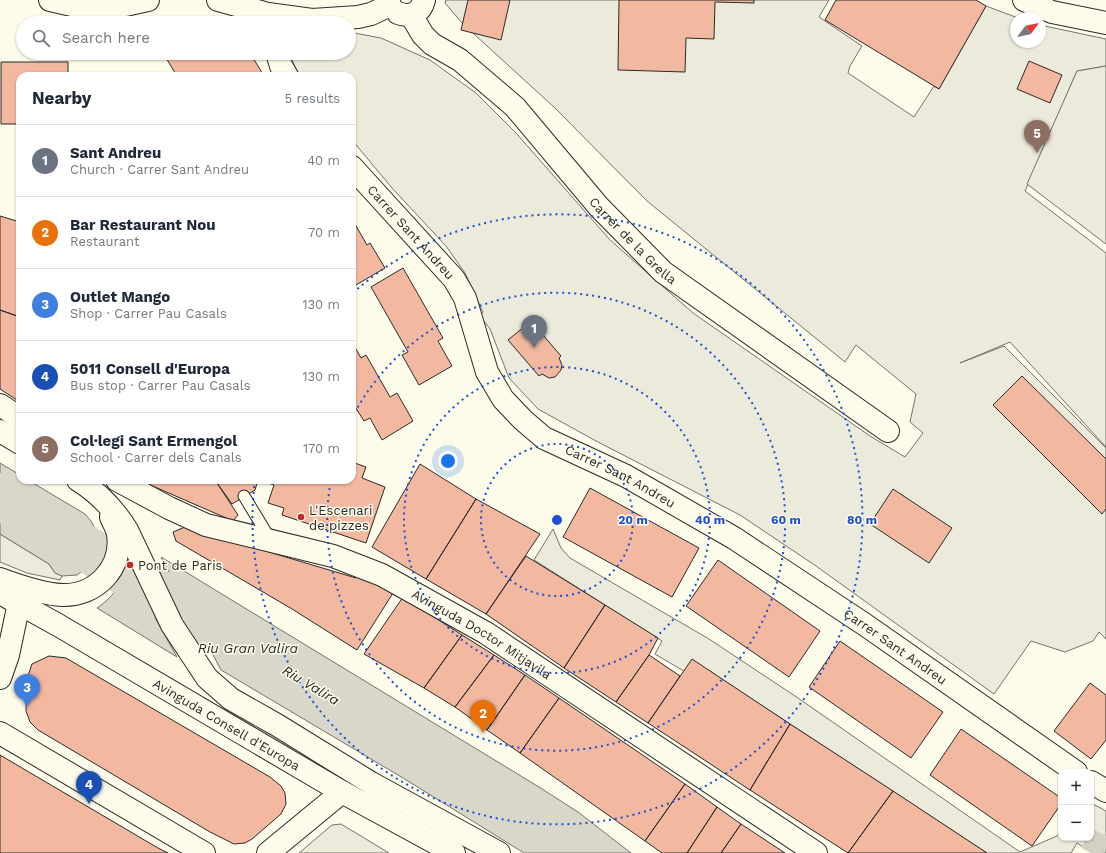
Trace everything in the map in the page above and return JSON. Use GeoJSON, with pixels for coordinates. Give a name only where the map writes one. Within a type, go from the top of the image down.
{"type":"FeatureCollection","features":[{"type":"Feature","properties":{"kind":"street"},"geometry":{"type":"LineString","coordinates":[[50,0],[85,8],[107,9],[148,0]]}},
{"type":"Feature","properties":{"kind":"street"},"geometry":{"type":"LineString","coordinates":[[218,0],[261,16]]}},
{"type":"Feature","properties":{"kind":"street"},"geometry":{"type":"LineString","coordinates":[[1024,0],[1052,12],[1106,23]]}},
{"type":"Feature","properties":{"kind":"street"},"geometry":{"type":"LineString","coordinates":[[356,17],[371,14],[390,3],[399,14],[418,8]]}},
{"type":"Feature","properties":{"kind":"street","name":"Carrer de la Grella"},"geometry":{"type":"LineString","coordinates":[[418,8],[423,35],[432,44],[460,60],[515,107],[599,206],[663,272],[888,431]]}},
{"type":"Feature","properties":{"kind":"street"},"geometry":{"type":"LineString","coordinates":[[279,60],[285,72]]}},
{"type":"Feature","properties":{"kind":"street","name":"Carrer Sant Andreu"},"geometry":{"type":"LineString","coordinates":[[356,171],[454,279],[465,298],[487,372],[503,399],[523,420],[544,438],[626,476],[734,538],[864,624],[1072,769]]}},
{"type":"Feature","properties":{"kind":"street"},"geometry":{"type":"LineString","coordinates":[[0,405],[16,415]]}},
{"type":"Feature","properties":{"kind":"street"},"geometry":{"type":"LineString","coordinates":[[0,431],[16,441]]}},
{"type":"Feature","properties":{"kind":"street","name":"Avinguda Doctor Mitjavila"},"geometry":{"type":"LineString","coordinates":[[124,484],[169,508],[206,525],[270,539],[333,556],[382,575],[486,632],[816,853]]}},
{"type":"Feature","properties":{"kind":"street"},"geometry":{"type":"LineString","coordinates":[[0,579],[37,590],[63,595],[83,592],[104,580],[115,564],[118,547],[118,533],[106,507],[85,485]]}},
{"type":"Feature","properties":{"kind":"street","name":"Avinguda Consell d'Europa"},"geometry":{"type":"LineString","coordinates":[[85,485],[108,503],[128,530],[172,624],[207,678],[230,699],[277,725],[371,783],[499,853]]}},
{"type":"Feature","properties":{"kind":"street","name":"Avinguda Consell d'Europa"},"geometry":{"type":"LineString","coordinates":[[0,593],[342,792],[454,853]]}},
{"type":"Feature","properties":{"kind":"street"},"geometry":{"type":"LineString","coordinates":[[0,678],[8,655],[19,603]]}},
{"type":"Feature","properties":{"kind":"street"},"geometry":{"type":"LineString","coordinates":[[0,733],[204,853]]}},
{"type":"Feature","properties":{"kind":"street"},"geometry":{"type":"LineString","coordinates":[[1094,784],[1106,791]]}},
{"type":"Feature","properties":{"kind":"street"},"geometry":{"type":"LineString","coordinates":[[268,853],[342,792]]}},
{"type":"Feature","properties":{"kind":"street"},"geometry":{"type":"LineString","coordinates":[[416,833],[442,853]]}},
{"type":"Feature","properties":{"kind":"lane"},"geometry":{"type":"LineString","coordinates":[[244,496],[270,539]]}},
{"type":"Feature","properties":{"kind":"shaded area"},"geometry":{"type":"Polygon","coordinates":[[[446,0],[829,0],[819,17],[862,46],[850,66],[848,73],[914,117],[934,86],[939,89],[986,6],[1010,15],[1010,48],[1046,48],[1046,26],[1106,39],[1106,66],[1077,71],[1025,191],[1106,253],[1106,447],[1010,342],[960,363],[1004,346],[1106,448],[1106,639],[1099,632],[1093,641],[1065,652],[1031,641],[994,694],[816,566],[740,515],[596,441],[538,409],[509,378],[490,329],[480,316],[483,312],[465,273],[446,246],[392,188],[356,145],[356,72],[297,72],[292,60],[356,60],[356,33],[381,38],[430,60],[476,93],[516,133],[610,240],[693,313],[870,436],[905,457],[923,433],[910,422],[916,394],[856,345],[845,362],[647,201],[555,108],[463,24],[445,3],[446,0]]]}},
{"type":"Feature","properties":{"kind":"shaded area"},"geometry":{"type":"Polygon","coordinates":[[[1106,66],[1106,244],[1027,184],[1077,71],[1106,66]]]}},
{"type":"Feature","properties":{"kind":"shaded area"},"geometry":{"type":"Polygon","coordinates":[[[553,529],[561,548],[570,558],[709,639],[798,698],[1020,852],[1058,834],[1058,841],[1094,841],[1094,805],[1106,811],[1106,853],[1092,853],[1077,843],[1071,853],[987,853],[694,661],[687,673],[655,654],[662,641],[534,560],[553,529]]]}},
{"type":"Feature","properties":{"kind":"shaded area"},"geometry":{"type":"Polygon","coordinates":[[[0,534],[49,564],[55,573],[62,576],[60,580],[27,573],[0,562],[0,534]]]}},
{"type":"Feature","properties":{"kind":"shaded area"},"geometry":{"type":"Polygon","coordinates":[[[341,824],[389,853],[299,853],[332,825],[341,824]]]}},
{"type":"Feature","properties":{"kind":"water"},"geometry":{"type":"Polygon","coordinates":[[[0,463],[16,473],[16,484],[35,484],[85,514],[97,532],[100,545],[94,562],[77,575],[62,576],[55,573],[49,564],[0,534],[0,463]]]}},
{"type":"Feature","properties":{"kind":"water","name":"Riu Gran Valira"},"geometry":{"type":"Polygon","coordinates":[[[161,557],[539,787],[578,812],[631,853],[524,853],[403,778],[221,670],[161,557]]]}},
{"type":"Feature","properties":{"kind":"water"},"geometry":{"type":"Polygon","coordinates":[[[128,569],[177,657],[97,608],[116,591],[128,569]]]}},
{"type":"Feature","properties":{"kind":"building"},"geometry":{"type":"Polygon","coordinates":[[[468,0],[510,0],[501,40],[461,30],[468,0]]]}},
{"type":"Feature","properties":{"kind":"building"},"geometry":{"type":"Polygon","coordinates":[[[619,0],[754,0],[754,3],[715,2],[714,39],[686,38],[685,72],[618,70],[619,0]]]}},
{"type":"Feature","properties":{"kind":"building"},"geometry":{"type":"Polygon","coordinates":[[[836,0],[976,0],[986,6],[939,89],[825,20],[836,0]]]}},
{"type":"Feature","properties":{"kind":"building"},"geometry":{"type":"Polygon","coordinates":[[[167,60],[254,60],[262,72],[175,72],[167,60]]]}},
{"type":"Feature","properties":{"kind":"building"},"geometry":{"type":"Polygon","coordinates":[[[1029,61],[1062,75],[1050,103],[1017,89],[1029,61]]]}},
{"type":"Feature","properties":{"kind":"building"},"geometry":{"type":"Polygon","coordinates":[[[1,62],[68,62],[68,72],[16,72],[16,124],[1,124],[1,62]]]}},
{"type":"Feature","properties":{"kind":"building"},"geometry":{"type":"Polygon","coordinates":[[[0,216],[16,221],[16,316],[0,310],[0,216]]]}},
{"type":"Feature","properties":{"kind":"building"},"geometry":{"type":"Polygon","coordinates":[[[356,226],[367,245],[370,243],[385,268],[356,285],[356,226]]]}},
{"type":"Feature","properties":{"kind":"building"},"geometry":{"type":"Polygon","coordinates":[[[403,268],[443,338],[438,341],[452,366],[419,385],[402,355],[408,352],[371,287],[403,268]]]}},
{"type":"Feature","properties":{"kind":"building"},"geometry":{"type":"Polygon","coordinates":[[[0,310],[16,316],[16,399],[0,389],[0,310]]]}},
{"type":"Feature","properties":{"kind":"building"},"geometry":{"type":"Polygon","coordinates":[[[531,321],[561,356],[559,358],[562,365],[561,370],[555,377],[549,378],[542,374],[539,376],[508,340],[531,321]]]}},
{"type":"Feature","properties":{"kind":"building"},"geometry":{"type":"Polygon","coordinates":[[[356,349],[361,358],[366,355],[390,397],[397,393],[413,421],[382,440],[370,418],[364,421],[356,408],[356,349]]]}},
{"type":"Feature","properties":{"kind":"building"},"geometry":{"type":"Polygon","coordinates":[[[1022,376],[1106,459],[1106,509],[1102,514],[993,405],[1022,376]]]}},
{"type":"Feature","properties":{"kind":"building"},"geometry":{"type":"Polygon","coordinates":[[[356,463],[366,467],[362,478],[385,487],[366,543],[282,515],[284,508],[268,503],[274,485],[271,484],[356,484],[356,463]]]}},
{"type":"Feature","properties":{"kind":"building"},"geometry":{"type":"Polygon","coordinates":[[[420,464],[476,499],[426,579],[372,547],[420,464]]]}},
{"type":"Feature","properties":{"kind":"building"},"geometry":{"type":"Polygon","coordinates":[[[148,484],[218,484],[238,515],[233,521],[148,484]]]}},
{"type":"Feature","properties":{"kind":"building"},"geometry":{"type":"Polygon","coordinates":[[[218,484],[257,484],[255,490],[232,504],[218,484]]]}},
{"type":"Feature","properties":{"kind":"building"},"geometry":{"type":"Polygon","coordinates":[[[590,488],[699,548],[672,597],[563,537],[590,488]]]}},
{"type":"Feature","properties":{"kind":"building"},"geometry":{"type":"Polygon","coordinates":[[[893,489],[952,528],[929,563],[870,524],[893,489]]]}},
{"type":"Feature","properties":{"kind":"building"},"geometry":{"type":"Polygon","coordinates":[[[476,499],[540,534],[486,614],[426,579],[476,499]]]}},
{"type":"Feature","properties":{"kind":"building"},"geometry":{"type":"Polygon","coordinates":[[[185,527],[356,578],[359,573],[393,593],[357,650],[292,609],[176,541],[173,532],[185,527]]]}},
{"type":"Feature","properties":{"kind":"building"},"geometry":{"type":"Polygon","coordinates":[[[526,556],[605,605],[564,668],[486,614],[526,556]]]}},
{"type":"Feature","properties":{"kind":"building"},"geometry":{"type":"Polygon","coordinates":[[[718,560],[820,631],[789,677],[686,606],[718,560]]]}},
{"type":"Feature","properties":{"kind":"building"},"geometry":{"type":"Polygon","coordinates":[[[403,597],[462,635],[424,688],[364,654],[403,597]]]}},
{"type":"Feature","properties":{"kind":"building"},"geometry":{"type":"Polygon","coordinates":[[[605,605],[658,638],[649,655],[616,702],[564,668],[605,605]]]}},
{"type":"Feature","properties":{"kind":"building"},"geometry":{"type":"Polygon","coordinates":[[[462,635],[494,655],[455,707],[424,688],[462,635]]]}},
{"type":"Feature","properties":{"kind":"building"},"geometry":{"type":"Polygon","coordinates":[[[840,641],[943,712],[911,758],[809,687],[840,641]]]}},
{"type":"Feature","properties":{"kind":"building"},"geometry":{"type":"Polygon","coordinates":[[[494,655],[525,675],[487,730],[455,707],[494,655]]]}},
{"type":"Feature","properties":{"kind":"building"},"geometry":{"type":"Polygon","coordinates":[[[649,655],[680,676],[648,723],[616,702],[649,655]]]}},
{"type":"Feature","properties":{"kind":"building"},"geometry":{"type":"Polygon","coordinates":[[[49,656],[66,658],[270,777],[281,786],[285,793],[286,804],[281,814],[252,839],[245,843],[234,844],[210,832],[38,730],[30,722],[26,711],[27,679],[32,664],[49,656]]]}},
{"type":"Feature","properties":{"kind":"building"},"geometry":{"type":"Polygon","coordinates":[[[692,659],[790,724],[750,790],[648,723],[692,659]]]}},
{"type":"Feature","properties":{"kind":"building"},"geometry":{"type":"Polygon","coordinates":[[[525,675],[559,698],[520,753],[487,730],[525,675]]]}},
{"type":"Feature","properties":{"kind":"building"},"geometry":{"type":"Polygon","coordinates":[[[1090,683],[1106,695],[1106,740],[1091,759],[1054,731],[1090,683]]]}},
{"type":"Feature","properties":{"kind":"building"},"geometry":{"type":"Polygon","coordinates":[[[559,698],[685,784],[645,841],[520,753],[559,698]]]}},
{"type":"Feature","properties":{"kind":"building"},"geometry":{"type":"Polygon","coordinates":[[[790,724],[893,791],[848,853],[750,790],[790,724]]]}},
{"type":"Feature","properties":{"kind":"building"},"geometry":{"type":"Polygon","coordinates":[[[961,729],[1058,796],[1058,808],[1032,846],[930,775],[961,729]]]}},
{"type":"Feature","properties":{"kind":"building"},"geometry":{"type":"Polygon","coordinates":[[[0,755],[158,848],[168,853],[0,853],[0,755]]]}},
{"type":"Feature","properties":{"kind":"building"},"geometry":{"type":"Polygon","coordinates":[[[685,784],[717,807],[687,853],[662,853],[645,841],[685,784]]]}},
{"type":"Feature","properties":{"kind":"building"},"geometry":{"type":"Polygon","coordinates":[[[893,791],[987,853],[848,853],[893,791]]]}},
{"type":"Feature","properties":{"kind":"building"},"geometry":{"type":"Polygon","coordinates":[[[717,807],[741,824],[721,853],[687,853],[717,807]]]}},
{"type":"Feature","properties":{"kind":"building"},"geometry":{"type":"Polygon","coordinates":[[[741,824],[785,853],[721,853],[741,824]]]}},
{"type":"Feature","properties":{"kind":"waterway","name":"Riu Valira"},"geometry":{"type":"LineString","coordinates":[[0,496],[244,645]]}},
{"type":"Feature","properties":{"kind":"tunnel"},"geometry":{"type":"LineString","coordinates":[[1091,853],[1106,825]]}},
{"type":"Feature","properties":{"kind":"place","name":"Col·legi Sant Ermengol"},"geometry":{"type":"Point","coordinates":[1037,153]}},
{"type":"Feature","properties":{"kind":"place","name":"Sant Andreu"},"geometry":{"type":"Point","coordinates":[534,348]}},
{"type":"Feature","properties":{"kind":"place","name":"L'Escenari de pizzes"},"geometry":{"type":"Point","coordinates":[301,517]}},
{"type":"Feature","properties":{"kind":"place","name":"Pont de Paris"},"geometry":{"type":"Point","coordinates":[130,565]}},
{"type":"Feature","properties":{"kind":"place","name":"Outlet Mango"},"geometry":{"type":"Point","coordinates":[27,707]}},
{"type":"Feature","properties":{"kind":"place","name":"Bar Restaurant Nou"},"geometry":{"type":"Point","coordinates":[483,733]}},
{"type":"Feature","properties":{"kind":"place","name":"5011 Consell d'Europa"},"geometry":{"type":"Point","coordinates":[89,804]}}]}
